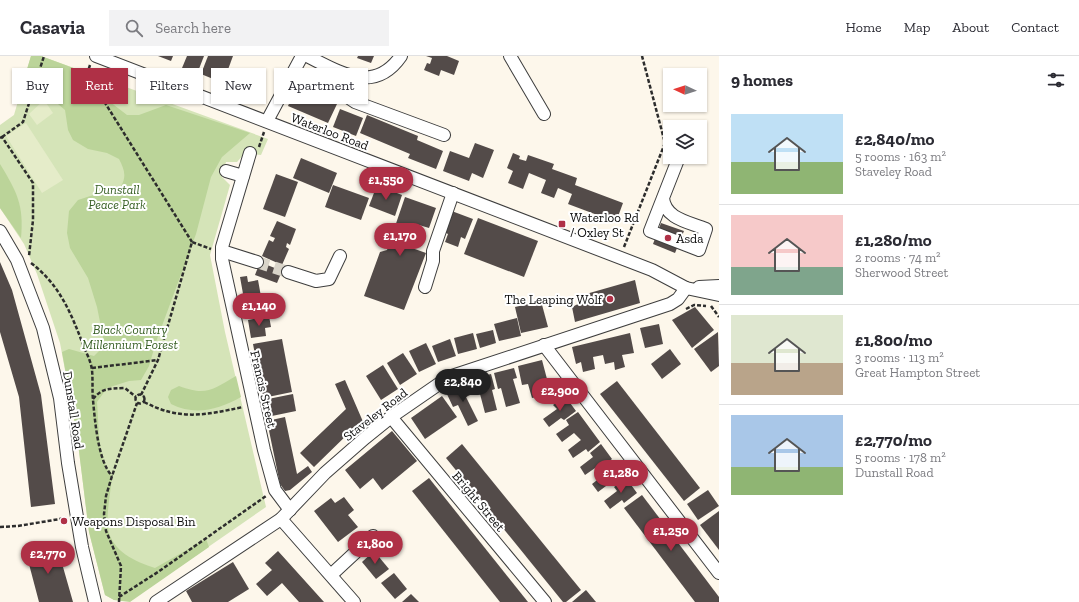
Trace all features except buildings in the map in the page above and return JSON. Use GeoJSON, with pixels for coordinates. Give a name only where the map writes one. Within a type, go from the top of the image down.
{"type":"FeatureCollection","features":[{"type":"Feature","properties":{"kind":"street"},"geometry":{"type":"LineString","coordinates":[[268,121],[302,56]]}},
{"type":"Feature","properties":{"kind":"street"},"geometry":{"type":"LineString","coordinates":[[307,56],[330,68]]}},
{"type":"Feature","properties":{"kind":"street"},"geometry":{"type":"LineString","coordinates":[[368,77],[373,77],[384,72],[393,66],[401,56]]}},
{"type":"Feature","properties":{"kind":"street"},"geometry":{"type":"LineString","coordinates":[[510,56],[544,114]]}},
{"type":"Feature","properties":{"kind":"street","name":"Waterloo Road"},"geometry":{"type":"LineString","coordinates":[[94,59],[268,121],[652,270],[686,288],[719,296]]}},
{"type":"Feature","properties":{"kind":"street"},"geometry":{"type":"LineString","coordinates":[[360,104],[444,135]]}},
{"type":"Feature","properties":{"kind":"street","name":"Francis Street"},"geometry":{"type":"LineString","coordinates":[[250,152],[222,252],[223,269],[253,404],[275,490],[285,515],[331,575],[354,602]]}},
{"type":"Feature","properties":{"kind":"street"},"geometry":{"type":"LineString","coordinates":[[663,198],[666,211],[672,216],[706,229],[699,250],[650,231],[675,164]]}},
{"type":"Feature","properties":{"kind":"street"},"geometry":{"type":"LineString","coordinates":[[226,171],[243,176]]}},
{"type":"Feature","properties":{"kind":"street"},"geometry":{"type":"LineString","coordinates":[[425,286],[433,261],[432,251],[453,193]]}},
{"type":"Feature","properties":{"kind":"street","name":"Dunstall Road"},"geometry":{"type":"LineString","coordinates":[[0,231],[17,260],[43,328],[60,398],[76,516],[84,561],[95,602]]}},
{"type":"Feature","properties":{"kind":"street"},"geometry":{"type":"LineString","coordinates":[[222,252],[257,262]]}},
{"type":"Feature","properties":{"kind":"street"},"geometry":{"type":"LineString","coordinates":[[288,272],[316,281],[329,279],[340,256]]}},
{"type":"Feature","properties":{"kind":"street"},"geometry":{"type":"LineString","coordinates":[[686,288],[719,286]]}},
{"type":"Feature","properties":{"kind":"street","name":"Staveley Road"},"geometry":{"type":"LineString","coordinates":[[156,602],[176,597],[285,515],[325,473],[391,417],[449,378],[670,304],[678,300],[686,288]]}},
{"type":"Feature","properties":{"kind":"street"},"geometry":{"type":"LineString","coordinates":[[544,345],[719,573]]}},
{"type":"Feature","properties":{"kind":"street","name":"Bright Street"},"geometry":{"type":"LineString","coordinates":[[391,417],[545,602]]}},
{"type":"Feature","properties":{"kind":"street"},"geometry":{"type":"LineString","coordinates":[[331,575],[373,536]]}},
{"type":"Feature","properties":{"kind":"path"},"geometry":{"type":"LineString","coordinates":[[44,56],[23,122],[1,137],[33,183],[33,220],[28,260],[42,271],[63,296],[92,368],[93,400],[102,458],[107,470],[112,476]]}},
{"type":"Feature","properties":{"kind":"path"},"geometry":{"type":"LineString","coordinates":[[623,259],[626,252],[622,251],[666,143],[642,56]]}},
{"type":"Feature","properties":{"kind":"path"},"geometry":{"type":"LineString","coordinates":[[94,59],[87,74],[192,242],[222,252]]}},
{"type":"Feature","properties":{"kind":"path"},"geometry":{"type":"LineString","coordinates":[[250,152],[258,150],[268,121]]}},
{"type":"Feature","properties":{"kind":"path"},"geometry":{"type":"LineString","coordinates":[[136,397],[141,395],[158,360],[192,242]]}},
{"type":"Feature","properties":{"kind":"path"},"geometry":{"type":"LineString","coordinates":[[670,304],[681,311],[694,305],[719,306]]}},
{"type":"Feature","properties":{"kind":"path"},"geometry":{"type":"LineString","coordinates":[[711,306],[719,317]]}},
{"type":"Feature","properties":{"kind":"path"},"geometry":{"type":"LineString","coordinates":[[92,368],[158,360]]}},
{"type":"Feature","properties":{"kind":"path"},"geometry":{"type":"LineString","coordinates":[[93,400],[99,392],[107,388],[125,388],[136,397],[137,403],[106,496],[104,514],[106,531],[121,566],[119,602]]}},
{"type":"Feature","properties":{"kind":"path"},"geometry":{"type":"LineString","coordinates":[[141,395],[144,397],[144,402]]}},
{"type":"Feature","properties":{"kind":"path"},"geometry":{"type":"LineString","coordinates":[[137,403],[140,404],[144,402],[172,412],[189,416],[206,415],[253,404]]}},
{"type":"Feature","properties":{"kind":"path"},"geometry":{"type":"LineString","coordinates":[[119,597],[158,572],[275,490]]}},
{"type":"Feature","properties":{"kind":"path"},"geometry":{"type":"LineString","coordinates":[[0,527],[8,525],[18,526],[76,516]]}},
{"type":"Feature","properties":{"kind":"green space","name":"Dunstall Peace Park"},"geometry":{"type":"Polygon","coordinates":[[[31,56],[41,56],[74,68],[71,68],[71,104],[128,104],[128,88],[136,91],[136,104],[172,104],[268,139],[261,155],[245,153],[237,162],[226,162],[222,177],[230,185],[210,255],[225,332],[266,507],[130,601],[114,600],[105,595],[89,532],[77,435],[60,343],[37,274],[24,244],[0,208],[0,125],[14,115],[17,104],[63,104],[63,68],[28,68],[31,56]]]}},
{"type":"Feature","properties":{"kind":"green space","name":"Black Country Millennium Forest"},"geometry":{"type":"Polygon","coordinates":[[[31,56],[41,56],[73,68],[71,68],[71,104],[113,104],[127,115],[139,115],[166,105],[250,133],[222,157],[211,177],[196,234],[156,342],[149,366],[141,380],[129,381],[107,388],[97,402],[101,451],[107,469],[112,476],[108,510],[108,528],[114,543],[119,549],[133,559],[155,568],[206,539],[209,547],[130,602],[114,600],[105,595],[89,532],[77,435],[62,352],[69,349],[94,356],[101,349],[103,337],[97,307],[88,278],[70,248],[67,233],[69,211],[78,200],[121,186],[124,179],[124,172],[119,159],[107,153],[88,149],[73,140],[68,130],[65,110],[58,104],[63,104],[63,68],[27,68],[31,56]]]}},
{"type":"Feature","properties":{"kind":"green space"},"geometry":{"type":"Polygon","coordinates":[[[40,104],[47,104],[53,113],[37,125],[29,114],[40,104]]]}},
{"type":"Feature","properties":{"kind":"green space"},"geometry":{"type":"Polygon","coordinates":[[[26,123],[63,180],[42,193],[6,136],[26,123]]]}},
{"type":"Feature","properties":{"kind":"green space"},"geometry":{"type":"Polygon","coordinates":[[[0,164],[18,199],[22,226],[21,238],[0,208],[0,164]]]}},
{"type":"Feature","properties":{"kind":"green space"},"geometry":{"type":"Polygon","coordinates":[[[236,376],[241,397],[215,408],[206,410],[189,410],[180,408],[171,404],[168,397],[171,390],[179,386],[196,391],[209,390],[236,376]]]}},
{"type":"Feature","properties":{"kind":"tunnel"},"geometry":{"type":"LineString","coordinates":[[257,262],[288,272]]}},
{"type":"Feature","properties":{"kind":"place","name":"Waterloo Rd / Oxley St"},"geometry":{"type":"Point","coordinates":[562,224]}},
{"type":"Feature","properties":{"kind":"place","name":"Asda"},"geometry":{"type":"Point","coordinates":[668,238]}},
{"type":"Feature","properties":{"kind":"place","name":"The Leaping Wolf"},"geometry":{"type":"Point","coordinates":[610,299]}},
{"type":"Feature","properties":{"kind":"place","name":"Weapons Disposal Bin"},"geometry":{"type":"Point","coordinates":[64,521]}}]}
